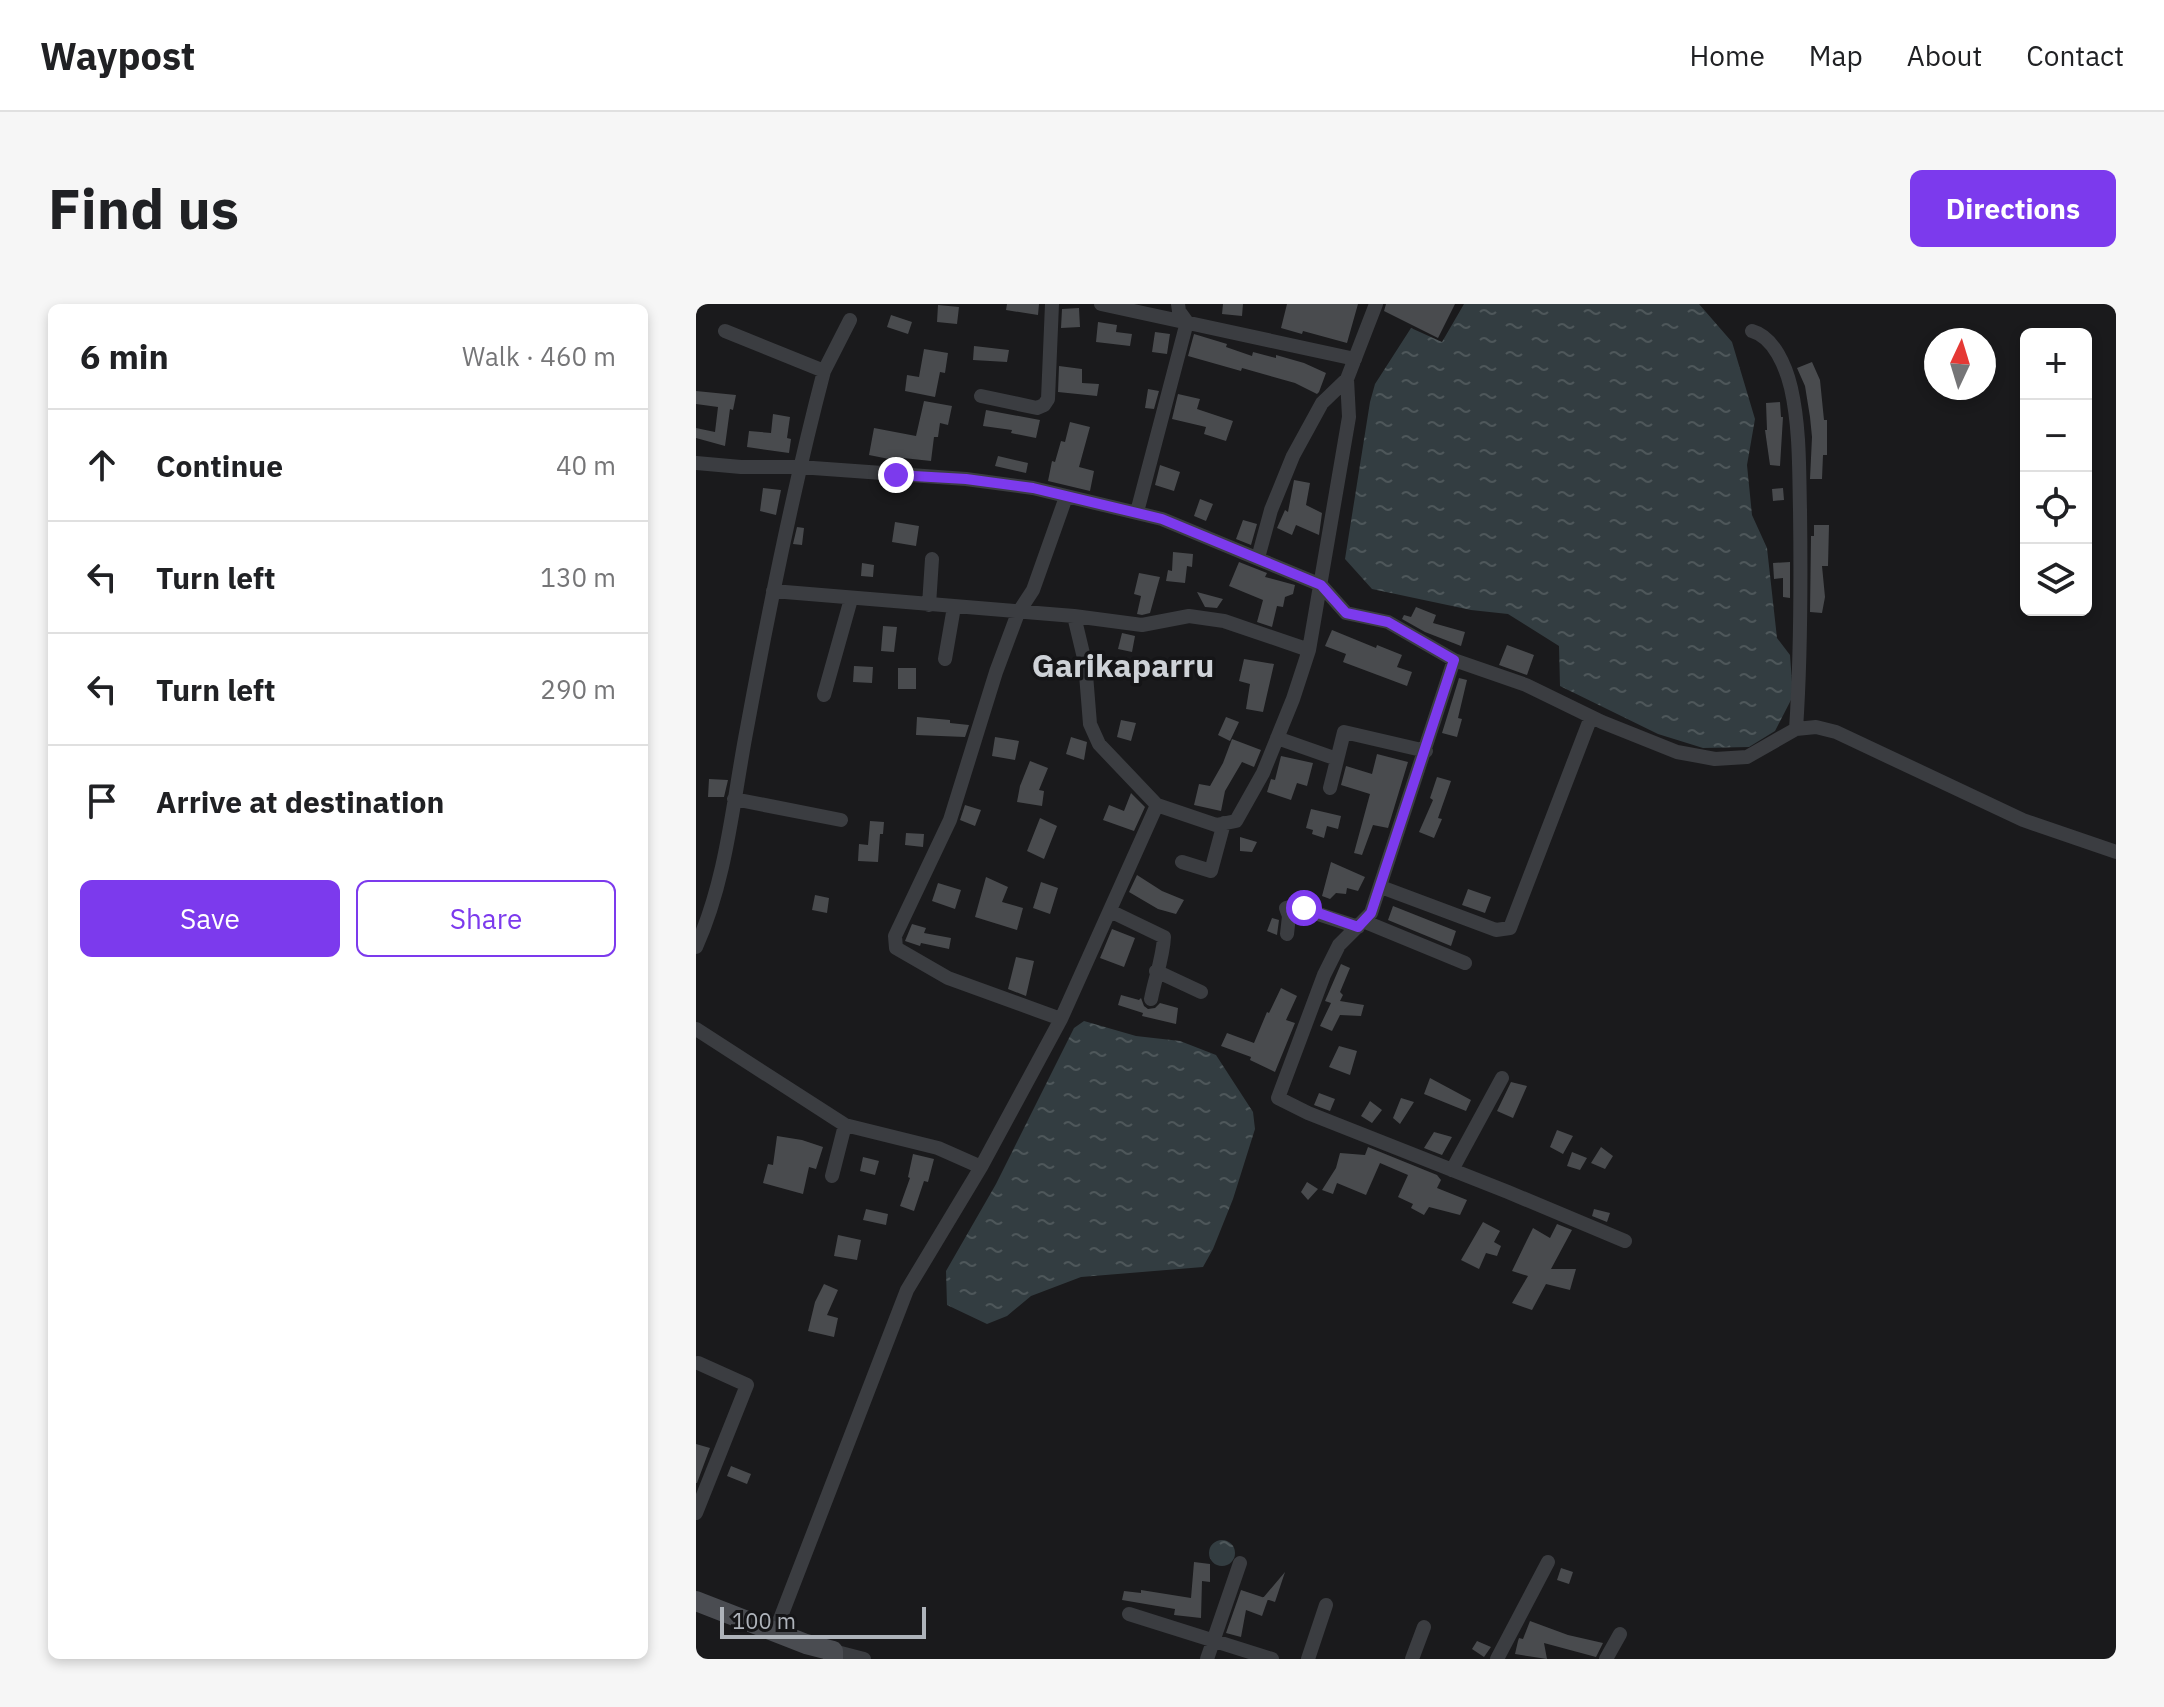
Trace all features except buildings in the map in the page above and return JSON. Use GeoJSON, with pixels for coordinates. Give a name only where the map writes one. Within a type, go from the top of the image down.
{"type":"FeatureCollection","features":[{"type":"Feature","properties":{"kind":"main road"},"geometry":{"type":"LineString","coordinates":[[696,1601],[833,1655]]}},
{"type":"Feature","properties":{"kind":"street"},"geometry":{"type":"LineString","coordinates":[[981,396],[1037,408],[1044,405],[1048,399],[1052,304]]}},
{"type":"Feature","properties":{"kind":"street"},"geometry":{"type":"LineString","coordinates":[[1101,304],[1355,359]]}},
{"type":"Feature","properties":{"kind":"street"},"geometry":{"type":"LineString","coordinates":[[1178,304],[1187,322]]}},
{"type":"Feature","properties":{"kind":"street"},"geometry":{"type":"LineString","coordinates":[[1258,558],[1271,510],[1293,456],[1322,403],[1347,379],[1376,304]]}},
{"type":"Feature","properties":{"kind":"street"},"geometry":{"type":"LineString","coordinates":[[696,947],[715,894],[799,467],[824,371],[850,320]]}},
{"type":"Feature","properties":{"kind":"street"},"geometry":{"type":"LineString","coordinates":[[1137,512],[1187,322]]}},
{"type":"Feature","properties":{"kind":"street"},"geometry":{"type":"LineString","coordinates":[[725,331],[824,371]]}},
{"type":"Feature","properties":{"kind":"street"},"geometry":{"type":"LineString","coordinates":[[1752,331],[1762,334],[1776,350],[1791,386],[1798,441],[1802,651],[1796,729]]}},
{"type":"Feature","properties":{"kind":"street"},"geometry":{"type":"LineString","coordinates":[[1074,616],[1085,662],[1090,724],[1099,744],[1157,805],[1216,825],[1236,821],[1263,773],[1309,650],[1349,417],[1347,379]]}},
{"type":"Feature","properties":{"kind":"street"},"geometry":{"type":"LineString","coordinates":[[696,463],[966,479],[1033,488],[1137,512],[1180,525],[1321,585],[1346,613],[1388,622],[1454,660],[1526,685],[1591,717],[1677,752],[1715,759],[1747,757],[1796,729],[1816,727],[1836,732],[2023,820],[2116,852]]}},
{"type":"Feature","properties":{"kind":"street"},"geometry":{"type":"LineString","coordinates":[[1061,1019],[948,978],[896,948],[895,936],[950,820],[996,672],[1018,613],[1033,590],[1066,497]]}},
{"type":"Feature","properties":{"kind":"street"},"geometry":{"type":"LineString","coordinates":[[929,605],[932,559]]}},
{"type":"Feature","properties":{"kind":"street"},"geometry":{"type":"LineString","coordinates":[[773,591],[1074,616],[1142,625],[1189,616],[1224,621],[1309,650]]}},
{"type":"Feature","properties":{"kind":"street"},"geometry":{"type":"LineString","coordinates":[[824,695],[851,599]]}},
{"type":"Feature","properties":{"kind":"street"},"geometry":{"type":"LineString","coordinates":[[945,659],[954,607]]}},
{"type":"Feature","properties":{"kind":"street"},"geometry":{"type":"LineString","coordinates":[[1454,660],[1371,913],[1339,945],[1324,975],[1278,1098],[1308,1113],[1625,1241]]}},
{"type":"Feature","properties":{"kind":"street"},"geometry":{"type":"LineString","coordinates":[[1381,887],[1496,930],[1510,928],[1591,717]]}},
{"type":"Feature","properties":{"kind":"street"},"geometry":{"type":"LineString","coordinates":[[1330,788],[1344,732],[1426,751]]}},
{"type":"Feature","properties":{"kind":"street"},"geometry":{"type":"LineString","coordinates":[[1277,738],[1337,759]]}},
{"type":"Feature","properties":{"kind":"street"},"geometry":{"type":"LineString","coordinates":[[734,799],[841,820]]}},
{"type":"Feature","properties":{"kind":"street"},"geometry":{"type":"LineString","coordinates":[[775,1632],[907,1290],[981,1167],[1061,1019],[1157,805]]}},
{"type":"Feature","properties":{"kind":"street"},"geometry":{"type":"LineString","coordinates":[[1182,862],[1211,871],[1224,823]]}},
{"type":"Feature","properties":{"kind":"street"},"geometry":{"type":"LineString","coordinates":[[1287,934],[1289,916],[1286,908],[1294,906],[1360,924],[1465,963]]}},
{"type":"Feature","properties":{"kind":"street"},"geometry":{"type":"LineString","coordinates":[[1110,911],[1164,937],[1151,999]]}},
{"type":"Feature","properties":{"kind":"street"},"geometry":{"type":"LineString","coordinates":[[1156,971],[1201,992]]}},
{"type":"Feature","properties":{"kind":"street"},"geometry":{"type":"LineString","coordinates":[[696,1029],[845,1125],[938,1148],[981,1167]]}},
{"type":"Feature","properties":{"kind":"street"},"geometry":{"type":"LineString","coordinates":[[1452,1170],[1502,1078]]}},
{"type":"Feature","properties":{"kind":"street"},"geometry":{"type":"LineString","coordinates":[[832,1176],[845,1125]]}},
{"type":"Feature","properties":{"kind":"street"},"geometry":{"type":"LineString","coordinates":[[696,1513],[747,1385],[698,1363]]}},
{"type":"Feature","properties":{"kind":"street"},"geometry":{"type":"LineString","coordinates":[[1497,1659],[1548,1562]]}},
{"type":"Feature","properties":{"kind":"street"},"geometry":{"type":"LineString","coordinates":[[1207,1659],[1240,1563]]}},
{"type":"Feature","properties":{"kind":"street"},"geometry":{"type":"LineString","coordinates":[[1308,1659],[1326,1605]]}},
{"type":"Feature","properties":{"kind":"street"},"geometry":{"type":"LineString","coordinates":[[1129,1614],[1272,1659]]}},
{"type":"Feature","properties":{"kind":"street"},"geometry":{"type":"LineString","coordinates":[[1412,1659],[1424,1627]]}},
{"type":"Feature","properties":{"kind":"street"},"geometry":{"type":"LineString","coordinates":[[1606,1659],[1620,1634]]}},
{"type":"Feature","properties":{"kind":"street"},"geometry":{"type":"LineString","coordinates":[[833,1655],[864,1659]]}},
{"type":"Feature","properties":{"kind":"water"},"geometry":{"type":"Polygon","coordinates":[[[1464,304],[1699,304],[1732,342],[1755,419],[1747,465],[1752,515],[1767,548],[1777,638],[1790,655],[1793,696],[1775,731],[1749,747],[1703,748],[1658,734],[1560,686],[1559,646],[1508,614],[1471,610],[1372,589],[1345,559],[1375,384],[1411,328],[1442,342],[1464,304]]]}},
{"type":"Feature","properties":{"kind":"water"},"geometry":{"type":"Polygon","coordinates":[[[1084,1021],[1136,1036],[1180,1041],[1216,1055],[1253,1112],[1255,1129],[1233,1199],[1203,1267],[1081,1277],[1031,1296],[1007,1316],[987,1324],[947,1305],[946,1271],[996,1184],[1074,1028],[1084,1021]]]}},
{"type":"Feature","properties":{"kind":"water"},"geometry":{"type":"Polygon","coordinates":[[[1222,1540],[1231,1544],[1235,1553],[1231,1562],[1222,1566],[1213,1562],[1209,1553],[1213,1544],[1222,1540]]]}},
{"type":"Feature","properties":{"kind":"district","name":"Garikaparru"},"geometry":{"type":"Point","coordinates":[1123,666]}},
{"type":"Feature","properties":{"kind":"route"},"geometry":{"type":"LineString","coordinates":[[896,475],[966,479],[1033,488],[1162,519],[1321,585],[1346,613],[1388,622],[1454,660],[1371,913],[1358,927],[1304,908]]}}]}
